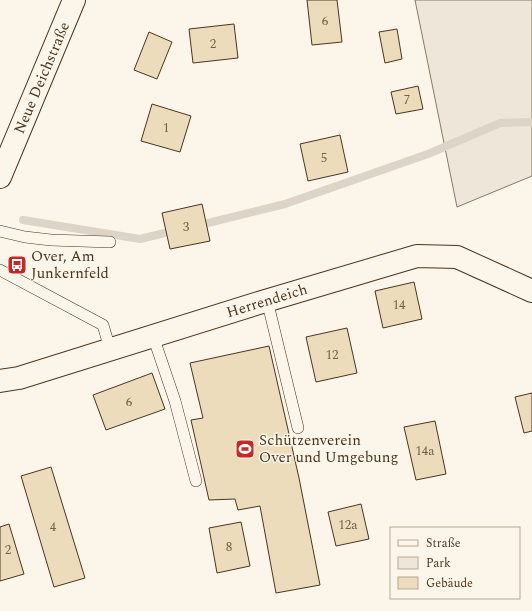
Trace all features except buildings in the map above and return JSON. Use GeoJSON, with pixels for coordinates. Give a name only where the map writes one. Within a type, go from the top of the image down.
{"type":"FeatureCollection","features":[{"type":"Feature","properties":{"kind":"street","name":"Neue Deichstraße"},"geometry":{"type":"LineString","coordinates":[[0,177],[74,0]]}},
{"type":"Feature","properties":{"kind":"street","name":"Herrendeich"},"geometry":{"type":"LineString","coordinates":[[0,381],[19,378],[267,300],[417,256],[457,257],[532,291]]}},
{"type":"Feature","properties":{"kind":"lane"},"geometry":{"type":"LineString","coordinates":[[0,231],[25,238],[110,242]]}},
{"type":"Feature","properties":{"kind":"lane"},"geometry":{"type":"LineString","coordinates":[[0,270],[103,325],[110,349]]}},
{"type":"Feature","properties":{"kind":"lane"},"geometry":{"type":"LineString","coordinates":[[267,300],[298,428]]}},
{"type":"Feature","properties":{"kind":"lane"},"geometry":{"type":"LineString","coordinates":[[153,336],[175,401],[196,481]]}},
{"type":"Feature","properties":{"kind":"green space"},"geometry":{"type":"Polygon","coordinates":[[[415,0],[532,0],[532,176],[457,207],[415,0]]]}},
{"type":"Feature","properties":{"kind":"waterway"},"geometry":{"type":"LineString","coordinates":[[196,226],[285,204],[428,154],[500,123],[532,122]]}},
{"type":"Feature","properties":{"kind":"waterway"},"geometry":{"type":"LineString","coordinates":[[23,220],[140,239],[177,230]]}},
{"type":"Feature","properties":{"kind":"place","name":"Over, Am Junkernfeld"},"geometry":{"type":"Point","coordinates":[17,265]}},
{"type":"Feature","properties":{"kind":"place","name":"Schützenverein Over und Umgebung"},"geometry":{"type":"Point","coordinates":[245,449]}}]}
